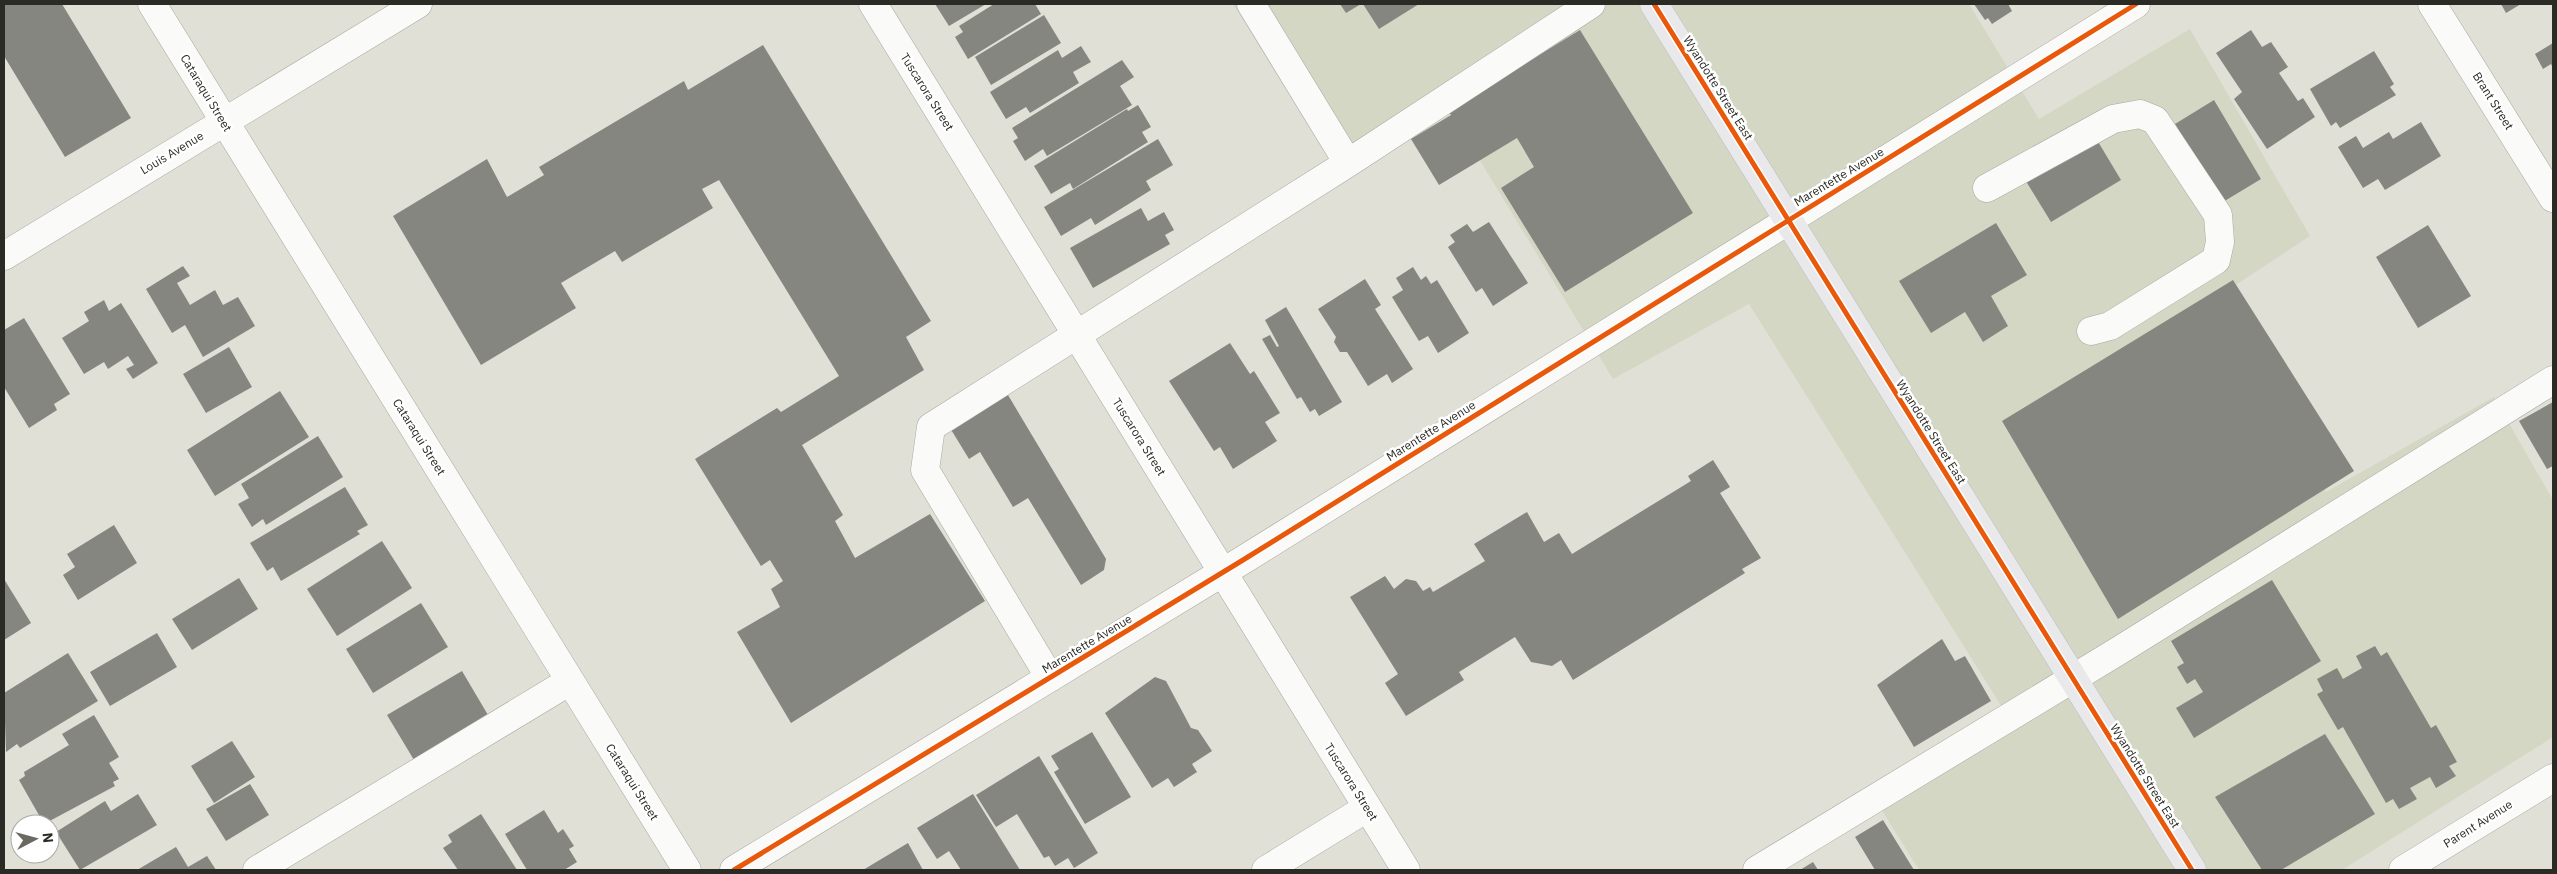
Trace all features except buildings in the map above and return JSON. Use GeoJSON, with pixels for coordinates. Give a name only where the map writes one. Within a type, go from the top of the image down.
{"type":"FeatureCollection","features":[{"type":"Feature","properties":{"kind":"main road","name":"Wyandotte Street East"},"geometry":{"type":"LineString","coordinates":[[1654,4],[2192,870]]}},
{"type":"Feature","properties":{"kind":"street","name":"Cataraqui Street"},"geometry":{"type":"LineString","coordinates":[[152,4],[687,870]]}},
{"type":"Feature","properties":{"kind":"street","name":"Louis Avenue"},"geometry":{"type":"LineString","coordinates":[[4,256],[418,4]]}},
{"type":"Feature","properties":{"kind":"street","name":"Tuscarora Street"},"geometry":{"type":"LineString","coordinates":[[873,4],[1406,870]]}},
{"type":"Feature","properties":{"kind":"street"},"geometry":{"type":"LineString","coordinates":[[1251,4],[1348,163]]}},
{"type":"Feature","properties":{"kind":"street"},"geometry":{"type":"LineString","coordinates":[[1050,678],[925,470],[931,426],[1075,333],[1348,163],[1591,4]]}},
{"type":"Feature","properties":{"kind":"street","name":"Marentette Avenue"},"geometry":{"type":"LineString","coordinates":[[734,870],[1223,572],[2136,4]]}},
{"type":"Feature","properties":{"kind":"street","name":"Brant Street"},"geometry":{"type":"LineString","coordinates":[[2432,4],[2553,198]]}},
{"type":"Feature","properties":{"kind":"street"},"geometry":{"type":"LineString","coordinates":[[1987,188],[2114,119],[2140,114],[2155,120],[2218,215],[2220,242],[2216,260],[2110,326],[2091,331]]}},
{"type":"Feature","properties":{"kind":"street"},"geometry":{"type":"LineString","coordinates":[[1757,870],[2072,678],[2553,380]]}},
{"type":"Feature","properties":{"kind":"street"},"geometry":{"type":"LineString","coordinates":[[257,870],[570,680]]}},
{"type":"Feature","properties":{"kind":"street","name":"Parent Avenue"},"geometry":{"type":"LineString","coordinates":[[2403,870],[2553,778]]}},
{"type":"Feature","properties":{"kind":"street"},"geometry":{"type":"LineString","coordinates":[[1266,870],[1367,808]]}},
{"type":"Feature","properties":{"kind":"shaded area"},"geometry":{"type":"Polygon","coordinates":[[[1233,4],[1969,4],[2039,119],[2190,29],[2310,236],[2210,302],[2326,492],[2494,397],[2553,500],[2553,737],[2342,870],[1919,870],[1873,796],[2007,715],[1749,304],[1613,379],[1449,110],[1340,177],[1233,4]]]}},
{"type":"Feature","properties":{"kind":"cycle path"},"geometry":{"type":"LineString","coordinates":[[1654,4],[2192,870]]}},
{"type":"Feature","properties":{"kind":"cycle path"},"geometry":{"type":"LineString","coordinates":[[734,870],[1243,560],[2136,4]]}}]}
